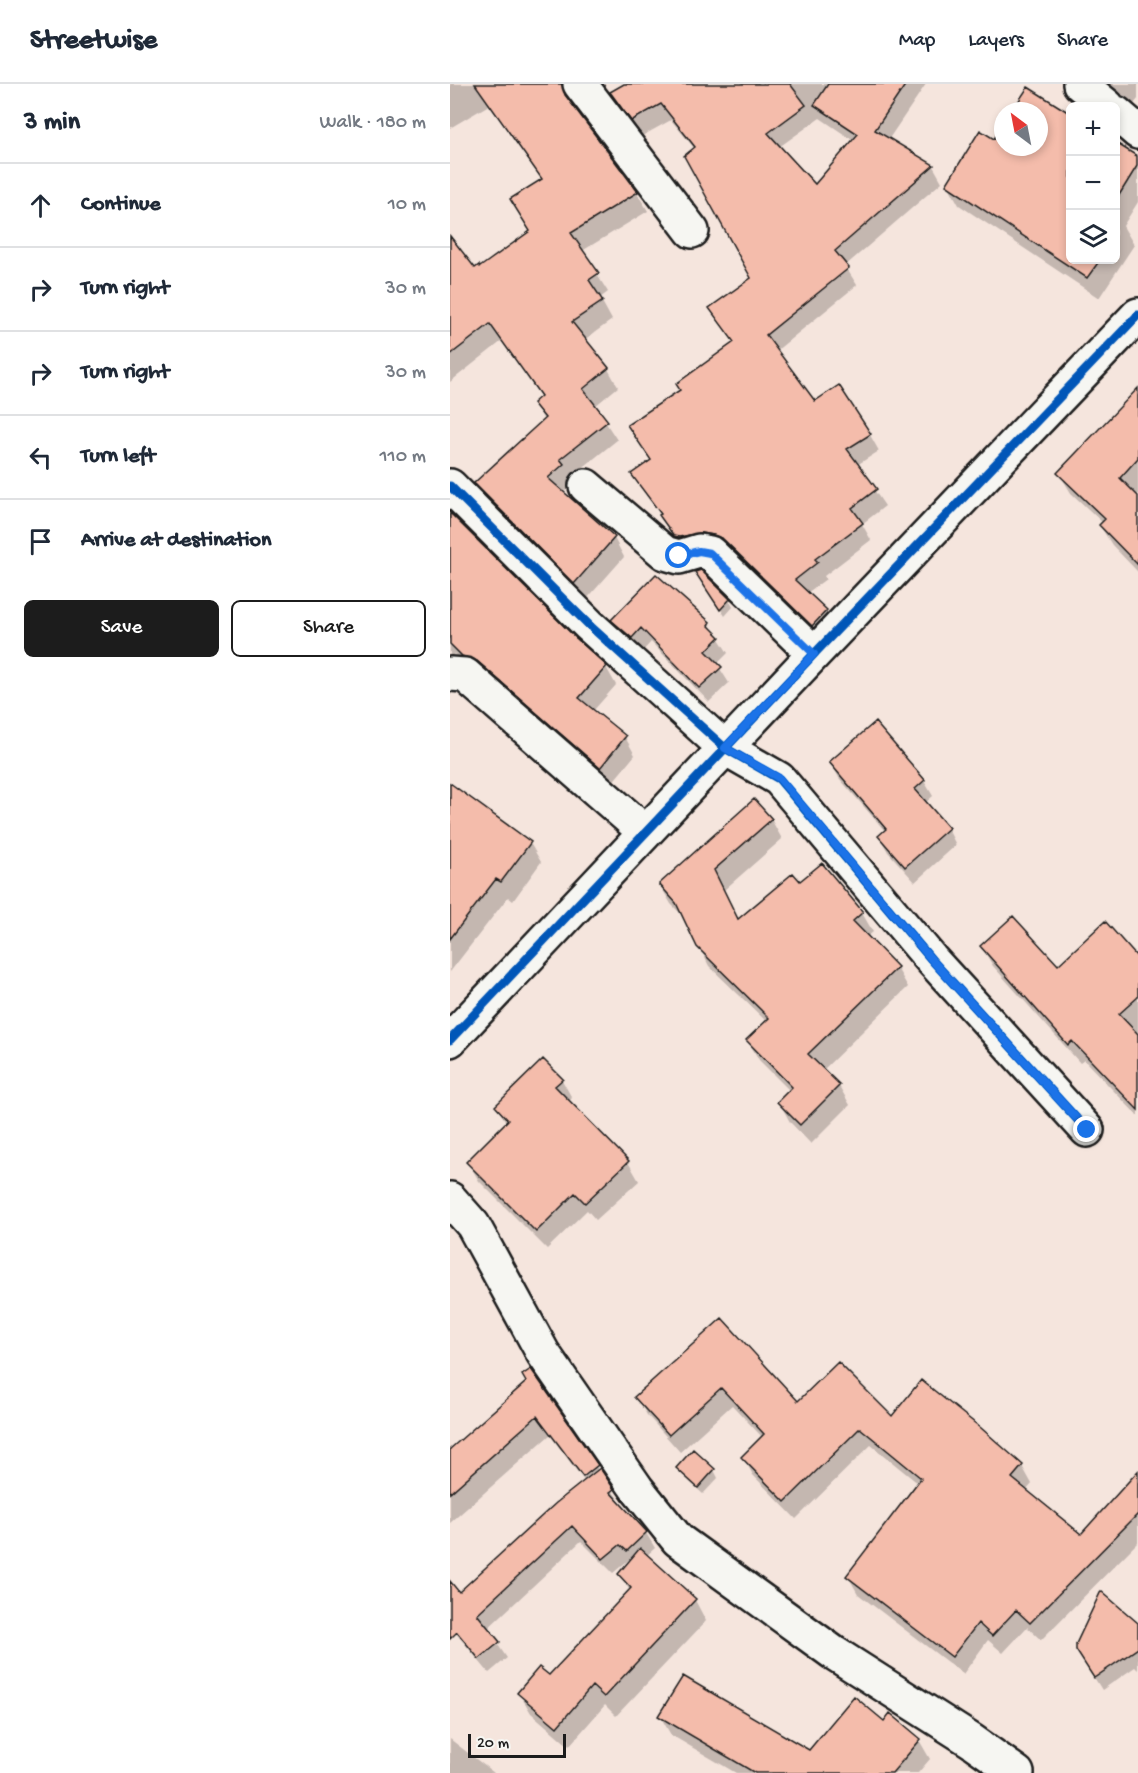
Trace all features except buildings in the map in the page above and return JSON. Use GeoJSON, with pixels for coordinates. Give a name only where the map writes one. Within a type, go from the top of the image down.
{"type":"FeatureCollection","features":[{"type":"Feature","properties":{"kind":"street"},"geometry":{"type":"LineString","coordinates":[[580,84],[692,231]]}},
{"type":"Feature","properties":{"kind":"street"},"geometry":{"type":"LineString","coordinates":[[1080,84],[1102,102]]}},
{"type":"Feature","properties":{"kind":"street"},"geometry":{"type":"LineString","coordinates":[[1120,117],[1138,132]]}},
{"type":"Feature","properties":{"kind":"street"},"geometry":{"type":"LineString","coordinates":[[450,1040],[1138,315]]}},
{"type":"Feature","properties":{"kind":"street"},"geometry":{"type":"LineString","coordinates":[[450,486],[589,625],[725,748],[779,778],[931,959],[1087,1130]]}},
{"type":"Feature","properties":{"kind":"street"},"geometry":{"type":"LineString","coordinates":[[586,486],[665,553],[679,556],[699,551],[710,553],[814,654]]}},
{"type":"Feature","properties":{"kind":"street"},"geometry":{"type":"LineString","coordinates":[[450,674],[465,675],[645,832]]}},
{"type":"Feature","properties":{"kind":"street"},"geometry":{"type":"LineString","coordinates":[[450,1199],[473,1225],[543,1353],[637,1489],[678,1540],[834,1653],[972,1741],[1017,1773]]}},
{"type":"Feature","properties":{"kind":"cycle path"},"geometry":{"type":"LineString","coordinates":[[450,1040],[1138,315]]}},
{"type":"Feature","properties":{"kind":"cycle path"},"geometry":{"type":"LineString","coordinates":[[450,486],[589,625],[725,748],[779,779],[931,959],[1087,1130]]}},
{"type":"Feature","properties":{"kind":"route"},"geometry":{"type":"LineString","coordinates":[[679,556],[699,551],[710,553],[814,654],[725,748],[779,778],[931,959],[1087,1130]]}}]}
